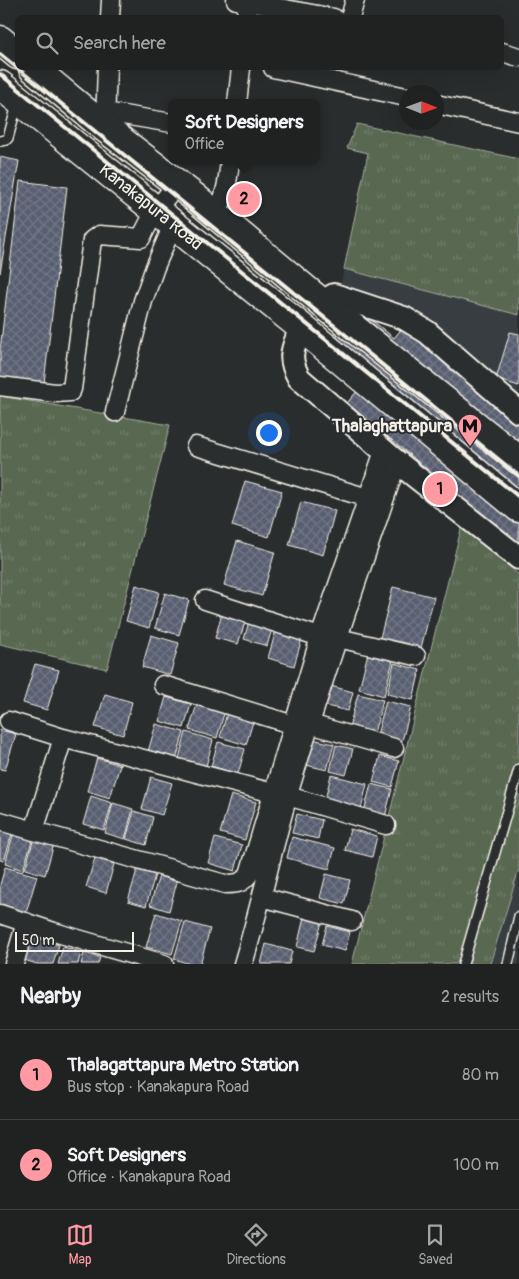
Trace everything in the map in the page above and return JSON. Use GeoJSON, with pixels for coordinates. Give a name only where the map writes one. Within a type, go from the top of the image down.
{"type":"FeatureCollection","features":[{"type":"Feature","properties":{"kind":"highway"},"geometry":{"type":"LineString","coordinates":[[0,40],[15,52]]}},
{"type":"Feature","properties":{"kind":"highway","name":"Kanakapura Road"},"geometry":{"type":"LineString","coordinates":[[36,70],[105,120],[176,184],[519,460]]}},
{"type":"Feature","properties":{"kind":"highway","name":"Kanakapura Road"},"geometry":{"type":"LineString","coordinates":[[9,92],[301,327],[519,508]]}},
{"type":"Feature","properties":{"kind":"street"},"geometry":{"type":"LineString","coordinates":[[110,15],[111,0]]}},
{"type":"Feature","properties":{"kind":"street"},"geometry":{"type":"LineString","coordinates":[[351,15],[355,0]]}},
{"type":"Feature","properties":{"kind":"street"},"geometry":{"type":"LineString","coordinates":[[245,5],[313,15]]}},
{"type":"Feature","properties":{"kind":"street"},"geometry":{"type":"LineString","coordinates":[[504,52],[519,56]]}},
{"type":"Feature","properties":{"kind":"street"},"geometry":{"type":"LineString","coordinates":[[107,70],[105,120],[168,124]]}},
{"type":"Feature","properties":{"kind":"street"},"geometry":{"type":"LineString","coordinates":[[237,99],[241,70]]}},
{"type":"Feature","properties":{"kind":"street"},"geometry":{"type":"LineString","coordinates":[[282,70],[399,95]]}},
{"type":"Feature","properties":{"kind":"street"},"geometry":{"type":"LineString","coordinates":[[444,106],[519,122]]}},
{"type":"Feature","properties":{"kind":"street"},"geometry":{"type":"LineString","coordinates":[[214,215],[219,209],[228,180],[230,164]]}},
{"type":"Feature","properties":{"kind":"street"},"geometry":{"type":"LineString","coordinates":[[116,412],[146,293],[155,267],[164,218],[176,184]]}},
{"type":"Feature","properties":{"kind":"street"},"geometry":{"type":"LineString","coordinates":[[0,386],[55,393],[70,392],[72,389],[92,240],[99,235],[141,238],[164,218]]}},
{"type":"Feature","properties":{"kind":"street"},"geometry":{"type":"LineString","coordinates":[[322,303],[334,295],[404,318],[426,332],[519,412]]}},
{"type":"Feature","properties":{"kind":"street"},"geometry":{"type":"LineString","coordinates":[[301,327],[292,353],[292,366],[299,378],[390,457],[519,558]]}},
{"type":"Feature","properties":{"kind":"street"},"geometry":{"type":"LineString","coordinates":[[196,446],[368,498]]}},
{"type":"Feature","properties":{"kind":"street"},"geometry":{"type":"LineString","coordinates":[[329,638],[368,498],[390,457]]}},
{"type":"Feature","properties":{"kind":"street"},"geometry":{"type":"LineString","coordinates":[[0,821],[225,884],[237,884],[244,881],[249,874],[281,795],[329,638],[390,457]]}},
{"type":"Feature","properties":{"kind":"street"},"geometry":{"type":"LineString","coordinates":[[205,600],[329,638],[416,656]]}},
{"type":"Feature","properties":{"kind":"street"},"geometry":{"type":"LineString","coordinates":[[163,685],[394,748]]}},
{"type":"Feature","properties":{"kind":"street"},"geometry":{"type":"LineString","coordinates":[[9,722],[386,825]]}},
{"type":"Feature","properties":{"kind":"street"},"geometry":{"type":"LineString","coordinates":[[34,831],[63,738]]}},
{"type":"Feature","properties":{"kind":"street"},"geometry":{"type":"LineString","coordinates":[[243,964],[262,897],[281,795]]}},
{"type":"Feature","properties":{"kind":"street"},"geometry":{"type":"LineString","coordinates":[[262,897],[352,921]]}},
{"type":"Feature","properties":{"kind":"street"},"geometry":{"type":"LineString","coordinates":[[0,914],[164,964]]}},
{"type":"Feature","properties":{"kind":"street"},"geometry":{"type":"LineString","coordinates":[[14,964],[26,922]]}},
{"type":"Feature","properties":{"kind":"lane"},"geometry":{"type":"LineString","coordinates":[[0,141],[8,138],[9,92]]}},
{"type":"Feature","properties":{"kind":"lane"},"geometry":{"type":"LineString","coordinates":[[463,964],[519,769]]}},
{"type":"Feature","properties":{"kind":"lane"},"geometry":{"type":"LineString","coordinates":[[508,964],[519,916]]}},
{"type":"Feature","properties":{"kind":"shaded area"},"geometry":{"type":"Polygon","coordinates":[[[344,269],[519,315],[519,401],[340,288],[344,269]]]}},
{"type":"Feature","properties":{"kind":"shaded area"},"geometry":{"type":"Polygon","coordinates":[[[519,869],[519,964],[490,964],[519,869]]]}},
{"type":"Feature","properties":{"kind":"green space"},"geometry":{"type":"Polygon","coordinates":[[[357,124],[519,159],[519,315],[344,269],[368,153],[347,148],[357,124]]]}},
{"type":"Feature","properties":{"kind":"green space"},"geometry":{"type":"Polygon","coordinates":[[[0,396],[170,425],[107,669],[0,644],[0,396]]]}},
{"type":"Feature","properties":{"kind":"green space"},"geometry":{"type":"Polygon","coordinates":[[[462,525],[519,575],[519,869],[490,964],[352,964],[462,525]]]}},
{"type":"Feature","properties":{"kind":"building"},"geometry":{"type":"Polygon","coordinates":[[[0,157],[19,161],[0,273],[0,157]]]}},
{"type":"Feature","properties":{"kind":"building"},"geometry":{"type":"Polygon","coordinates":[[[20,181],[67,187],[44,383],[0,377],[0,350],[20,181]]]}},
{"type":"Feature","properties":{"kind":"building"},"geometry":{"type":"Polygon","coordinates":[[[359,310],[394,338],[404,326],[519,420],[519,545],[347,403],[359,389],[320,357],[359,310]]]}},
{"type":"Feature","properties":{"kind":"building"},"geometry":{"type":"Polygon","coordinates":[[[510,332],[519,334],[519,386],[496,379],[510,332]]]}},
{"type":"Feature","properties":{"kind":"building"},"geometry":{"type":"Polygon","coordinates":[[[245,481],[282,491],[269,537],[232,526],[245,481]]]}},
{"type":"Feature","properties":{"kind":"building"},"geometry":{"type":"Polygon","coordinates":[[[301,502],[335,511],[323,555],[289,545],[301,502]]]}},
{"type":"Feature","properties":{"kind":"building"},"geometry":{"type":"Polygon","coordinates":[[[237,541],[275,552],[262,596],[224,585],[237,541]]]}},
{"type":"Feature","properties":{"kind":"building"},"geometry":{"type":"Polygon","coordinates":[[[136,585],[159,592],[149,628],[126,621],[136,585]]]}},
{"type":"Feature","properties":{"kind":"building"},"geometry":{"type":"Polygon","coordinates":[[[393,587],[434,597],[421,648],[380,638],[393,587]]]}},
{"type":"Feature","properties":{"kind":"building"},"geometry":{"type":"Polygon","coordinates":[[[165,593],[189,600],[179,635],[155,628],[165,593]]]}},
{"type":"Feature","properties":{"kind":"building"},"geometry":{"type":"Polygon","coordinates":[[[223,610],[247,616],[238,644],[215,638],[223,610]]]}},
{"type":"Feature","properties":{"kind":"building"},"geometry":{"type":"Polygon","coordinates":[[[250,618],[273,625],[267,646],[244,639],[250,618]]]}},
{"type":"Feature","properties":{"kind":"building"},"geometry":{"type":"Polygon","coordinates":[[[277,627],[303,635],[294,666],[268,658],[277,627]]]}},
{"type":"Feature","properties":{"kind":"building"},"geometry":{"type":"Polygon","coordinates":[[[151,635],[179,643],[170,675],[142,667],[151,635]]]}},
{"type":"Feature","properties":{"kind":"building"},"geometry":{"type":"Polygon","coordinates":[[[368,653],[393,660],[384,696],[359,689],[368,653]]]}},
{"type":"Feature","properties":{"kind":"building"},"geometry":{"type":"Polygon","coordinates":[[[394,663],[420,670],[413,700],[387,694],[394,663]]]}},
{"type":"Feature","properties":{"kind":"building"},"geometry":{"type":"Polygon","coordinates":[[[35,664],[59,670],[47,710],[23,703],[35,664]]]}},
{"type":"Feature","properties":{"kind":"building"},"geometry":{"type":"Polygon","coordinates":[[[331,686],[353,692],[348,711],[326,706],[331,686]]]}},
{"type":"Feature","properties":{"kind":"building"},"geometry":{"type":"Polygon","coordinates":[[[105,694],[132,702],[123,735],[95,727],[105,694]]]}},
{"type":"Feature","properties":{"kind":"building"},"geometry":{"type":"Polygon","coordinates":[[[358,694],[383,700],[374,733],[349,727],[358,694]]]}},
{"type":"Feature","properties":{"kind":"building"},"geometry":{"type":"Polygon","coordinates":[[[166,697],[191,704],[184,728],[159,721],[166,697]]]}},
{"type":"Feature","properties":{"kind":"building"},"geometry":{"type":"Polygon","coordinates":[[[198,701],[225,710],[217,738],[189,730],[198,701]]]}},
{"type":"Feature","properties":{"kind":"building"},"geometry":{"type":"Polygon","coordinates":[[[386,701],[411,707],[402,741],[377,735],[386,701]]]}},
{"type":"Feature","properties":{"kind":"building"},"geometry":{"type":"Polygon","coordinates":[[[228,710],[254,718],[246,745],[220,737],[228,710]]]}},
{"type":"Feature","properties":{"kind":"building"},"geometry":{"type":"Polygon","coordinates":[[[156,724],[184,732],[175,763],[147,755],[156,724]]]}},
{"type":"Feature","properties":{"kind":"building"},"geometry":{"type":"Polygon","coordinates":[[[0,730],[16,734],[5,770],[0,769],[0,730]]]}},
{"type":"Feature","properties":{"kind":"building"},"geometry":{"type":"Polygon","coordinates":[[[186,732],[213,740],[205,770],[178,762],[186,732]]]}},
{"type":"Feature","properties":{"kind":"building"},"geometry":{"type":"Polygon","coordinates":[[[312,739],[334,744],[327,770],[306,765],[312,739]]]}},
{"type":"Feature","properties":{"kind":"building"},"geometry":{"type":"Polygon","coordinates":[[[218,742],[245,749],[238,774],[211,766],[218,742]]]}},
{"type":"Feature","properties":{"kind":"building"},"geometry":{"type":"Polygon","coordinates":[[[336,745],[353,749],[346,775],[330,771],[336,745]]]}},
{"type":"Feature","properties":{"kind":"building"},"geometry":{"type":"Polygon","coordinates":[[[380,756],[399,761],[392,787],[373,782],[380,756]]]}},
{"type":"Feature","properties":{"kind":"building"},"geometry":{"type":"Polygon","coordinates":[[[97,758],[120,765],[110,798],[87,791],[97,758]]]}},
{"type":"Feature","properties":{"kind":"building"},"geometry":{"type":"Polygon","coordinates":[[[331,775],[367,784],[361,809],[325,800],[331,775]]]}},
{"type":"Feature","properties":{"kind":"building"},"geometry":{"type":"Polygon","coordinates":[[[151,777],[172,783],[162,815],[142,809],[151,777]]]}},
{"type":"Feature","properties":{"kind":"building"},"geometry":{"type":"Polygon","coordinates":[[[371,784],[392,789],[385,817],[364,812],[371,784]]]}},
{"type":"Feature","properties":{"kind":"building"},"geometry":{"type":"Polygon","coordinates":[[[231,795],[256,802],[245,840],[220,833],[231,795]]]}},
{"type":"Feature","properties":{"kind":"building"},"geometry":{"type":"Polygon","coordinates":[[[91,796],[112,803],[104,830],[83,824],[91,796]]]}},
{"type":"Feature","properties":{"kind":"building"},"geometry":{"type":"Polygon","coordinates":[[[113,803],[133,809],[125,839],[105,833],[113,803]]]}},
{"type":"Feature","properties":{"kind":"building"},"geometry":{"type":"Polygon","coordinates":[[[134,811],[153,817],[146,845],[126,839],[134,811]]]}},
{"type":"Feature","properties":{"kind":"building"},"geometry":{"type":"Polygon","coordinates":[[[297,814],[322,820],[318,839],[292,833],[297,814]]]}},
{"type":"Feature","properties":{"kind":"building"},"geometry":{"type":"Polygon","coordinates":[[[350,829],[377,836],[372,857],[345,850],[350,829]]]}},
{"type":"Feature","properties":{"kind":"building"},"geometry":{"type":"Polygon","coordinates":[[[0,831],[12,834],[4,861],[0,860],[0,831]]]}},
{"type":"Feature","properties":{"kind":"building"},"geometry":{"type":"Polygon","coordinates":[[[14,832],[33,838],[23,870],[5,864],[14,832]]]}},
{"type":"Feature","properties":{"kind":"building"},"geometry":{"type":"Polygon","coordinates":[[[292,837],[335,848],[329,869],[287,858],[292,837]]]}},
{"type":"Feature","properties":{"kind":"building"},"geometry":{"type":"Polygon","coordinates":[[[34,838],[54,844],[45,875],[25,869],[34,838]]]}},
{"type":"Feature","properties":{"kind":"building"},"geometry":{"type":"Polygon","coordinates":[[[215,838],[242,845],[235,871],[208,863],[215,838]]]}},
{"type":"Feature","properties":{"kind":"building"},"geometry":{"type":"Polygon","coordinates":[[[95,858],[114,864],[106,893],[86,887],[95,858]]]}},
{"type":"Feature","properties":{"kind":"building"},"geometry":{"type":"Polygon","coordinates":[[[5,867],[37,876],[26,913],[0,905],[0,885],[5,867]]]}},
{"type":"Feature","properties":{"kind":"building"},"geometry":{"type":"Polygon","coordinates":[[[137,870],[155,875],[146,906],[128,901],[137,870]]]}},
{"type":"Feature","properties":{"kind":"building"},"geometry":{"type":"Polygon","coordinates":[[[326,874],[350,880],[344,904],[320,898],[326,874]]]}},
{"type":"Feature","properties":{"kind":"building"},"geometry":{"type":"Polygon","coordinates":[[[159,876],[177,882],[169,911],[150,905],[159,876]]]}},
{"type":"Feature","properties":{"kind":"building"},"geometry":{"type":"Polygon","coordinates":[[[156,913],[182,921],[172,954],[146,947],[156,913]]]}},
{"type":"Feature","properties":{"kind":"building"},"geometry":{"type":"Polygon","coordinates":[[[304,917],[322,922],[314,951],[297,947],[304,917]]]}},
{"type":"Feature","properties":{"kind":"building"},"geometry":{"type":"Polygon","coordinates":[[[185,922],[210,929],[200,964],[190,964],[174,959],[185,922]]]}},
{"type":"Feature","properties":{"kind":"building"},"geometry":{"type":"Polygon","coordinates":[[[327,926],[350,932],[345,951],[322,945],[327,926]]]}},
{"type":"Feature","properties":{"kind":"building"},"geometry":{"type":"Polygon","coordinates":[[[31,936],[59,945],[53,964],[37,964],[24,960],[31,936]]]}},
{"type":"Feature","properties":{"kind":"building"},"geometry":{"type":"Polygon","coordinates":[[[266,944],[292,951],[289,964],[261,964],[266,944]]]}},
{"type":"Feature","properties":{"kind":"building"},"geometry":{"type":"Polygon","coordinates":[[[63,947],[81,952],[78,964],[58,964],[63,947]]]}},
{"type":"Feature","properties":{"kind":"building"},"geometry":{"type":"Polygon","coordinates":[[[84,953],[100,957],[98,964],[81,964],[84,953]]]}},
{"type":"Feature","properties":{"kind":"railway"},"geometry":{"type":"LineString","coordinates":[[0,54],[15,66]]}},
{"type":"Feature","properties":{"kind":"railway"},"geometry":{"type":"LineString","coordinates":[[20,70],[519,476]]}},
{"type":"Feature","properties":{"kind":"railway"},"geometry":{"type":"LineString","coordinates":[[0,74],[519,497]]}},
{"type":"Feature","properties":{"kind":"place","name":"Soft Designers"},"geometry":{"type":"Point","coordinates":[244,199]}},
{"type":"Feature","properties":{"kind":"place","name":"Thalaghattapura"},"geometry":{"type":"Point","coordinates":[470,447]}},
{"type":"Feature","properties":{"kind":"place","name":"Thalagattapura Metro Station"},"geometry":{"type":"Point","coordinates":[440,489]}}]}
